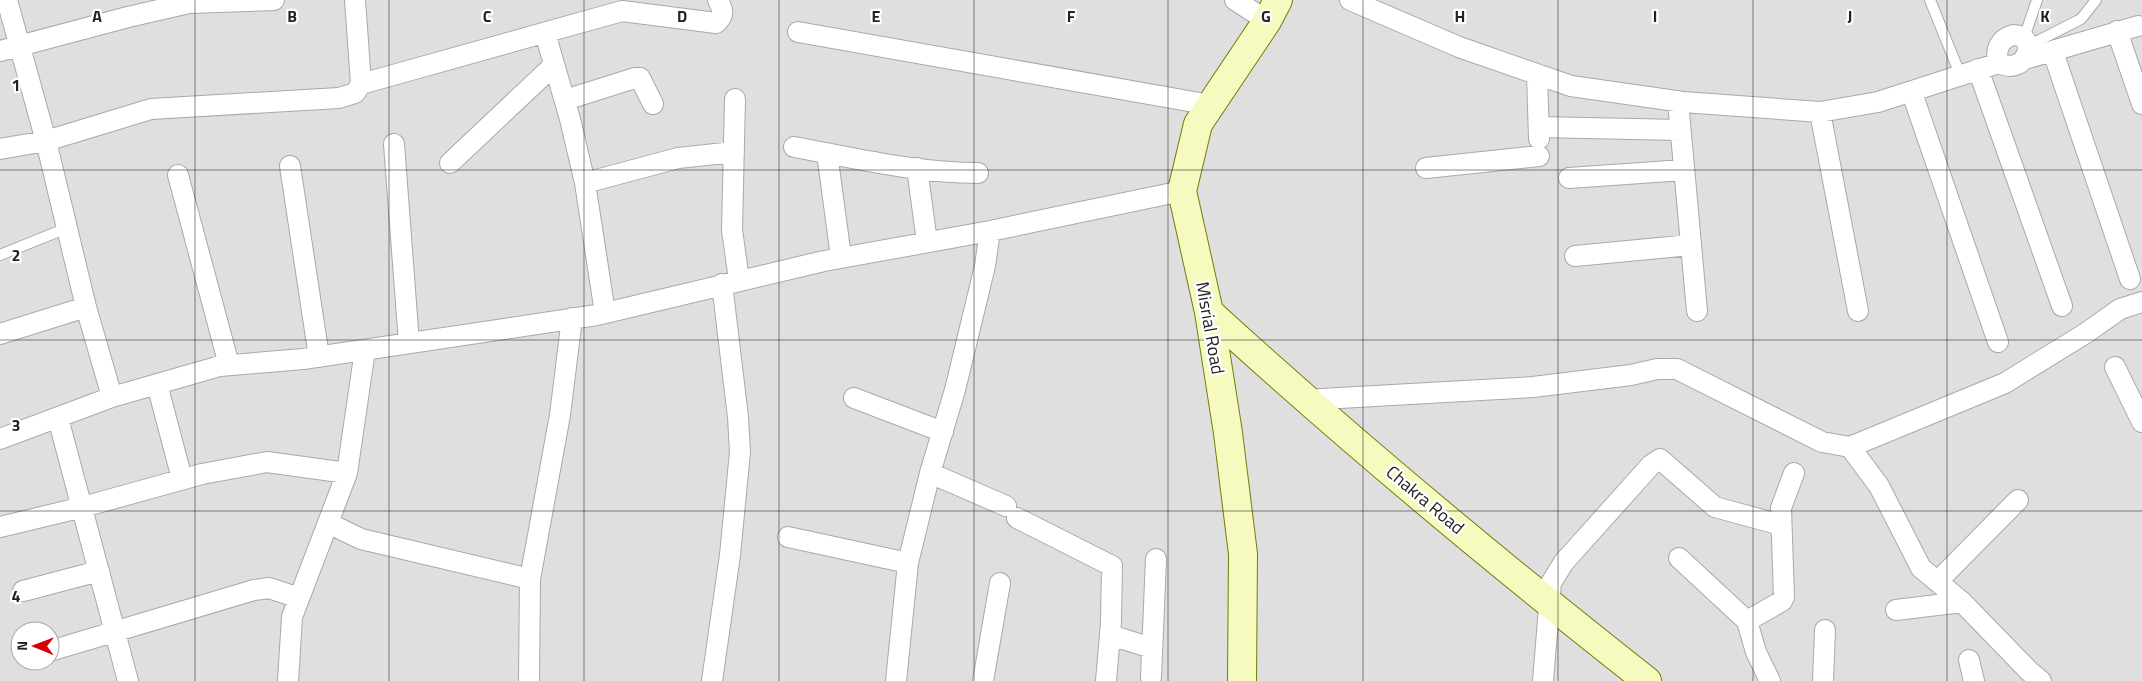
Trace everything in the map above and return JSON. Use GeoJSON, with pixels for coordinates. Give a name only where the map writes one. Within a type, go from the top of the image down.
{"type":"FeatureCollection","features":[{"type":"Feature","properties":{"kind":"main road","name":"Misrial Road"},"geometry":{"type":"LineString","coordinates":[[1242,681],[1242,554],[1228,433],[1209,312],[1182,191],[1198,124],[1272,10]]}},
{"type":"Feature","properties":{"kind":"main road","name":"Chakra Road"},"geometry":{"type":"LineString","coordinates":[[1209,312],[1304,400],[1550,604],[1647,681]]}},
{"type":"Feature","properties":{"kind":"street"},"geometry":{"type":"LineString","coordinates":[[7,0],[9,49],[46,141],[86,306],[112,397]]}},
{"type":"Feature","properties":{"kind":"street"},"geometry":{"type":"LineString","coordinates":[[9,49],[189,3],[274,0]]}},
{"type":"Feature","properties":{"kind":"street"},"geometry":{"type":"LineString","coordinates":[[0,149],[46,141],[151,109],[339,98],[355,93],[361,84],[355,0]]}},
{"type":"Feature","properties":{"kind":"street"},"geometry":{"type":"LineString","coordinates":[[361,84],[622,11],[716,23],[721,19],[723,11],[718,0]]}},
{"type":"Feature","properties":{"kind":"street"},"geometry":{"type":"LineString","coordinates":[[1235,0],[1272,10]]}},
{"type":"Feature","properties":{"kind":"street"},"geometry":{"type":"LineString","coordinates":[[1360,2],[1460,47],[1571,86],[1678,101],[1820,112],[1878,102],[1912,93],[1999,63],[2012,66],[2026,48]]}},
{"type":"Feature","properties":{"kind":"street"},"geometry":{"type":"LineString","coordinates":[[2026,48],[2053,52],[2138,26]]}},
{"type":"Feature","properties":{"kind":"street"},"geometry":{"type":"LineString","coordinates":[[2117,31],[2142,104]]}},
{"type":"Feature","properties":{"kind":"street"},"geometry":{"type":"LineString","coordinates":[[545,32],[565,100],[585,183],[604,313]]}},
{"type":"Feature","properties":{"kind":"street"},"geometry":{"type":"LineString","coordinates":[[798,32],[1211,106]]}},
{"type":"Feature","properties":{"kind":"street"},"geometry":{"type":"LineString","coordinates":[[1999,63],[1996,56],[1998,46],[2003,39],[2013,35],[2020,35],[2026,48]]}},
{"type":"Feature","properties":{"kind":"street"},"geometry":{"type":"LineString","coordinates":[[2053,52],[2130,279]]}},
{"type":"Feature","properties":{"kind":"street"},"geometry":{"type":"LineString","coordinates":[[450,163],[554,65]]}},
{"type":"Feature","properties":{"kind":"street"},"geometry":{"type":"LineString","coordinates":[[1969,72],[2062,306]]}},
{"type":"Feature","properties":{"kind":"street"},"geometry":{"type":"LineString","coordinates":[[1426,168],[1540,161],[1537,74]]}},
{"type":"Feature","properties":{"kind":"street"},"geometry":{"type":"LineString","coordinates":[[565,100],[640,78],[653,104]]}},
{"type":"Feature","properties":{"kind":"street"},"geometry":{"type":"LineString","coordinates":[[1912,93],[1998,342]]}},
{"type":"Feature","properties":{"kind":"street"},"geometry":{"type":"LineString","coordinates":[[712,681],[730,555],[740,452],[730,282],[735,99]]}},
{"type":"Feature","properties":{"kind":"street"},"geometry":{"type":"LineString","coordinates":[[1678,101],[1697,311]]}},
{"type":"Feature","properties":{"kind":"street"},"geometry":{"type":"LineString","coordinates":[[1820,112],[1858,311]]}},
{"type":"Feature","properties":{"kind":"street"},"geometry":{"type":"LineString","coordinates":[[1539,128],[1680,130]]}},
{"type":"Feature","properties":{"kind":"street"},"geometry":{"type":"LineString","coordinates":[[394,144],[409,343]]}},
{"type":"Feature","properties":{"kind":"street"},"geometry":{"type":"LineString","coordinates":[[794,148],[917,168],[978,173]]}},
{"type":"Feature","properties":{"kind":"street"},"geometry":{"type":"LineString","coordinates":[[585,183],[678,158],[734,152]]}},
{"type":"Feature","properties":{"kind":"street"},"geometry":{"type":"LineString","coordinates":[[827,153],[841,257]]}},
{"type":"Feature","properties":{"kind":"street"},"geometry":{"type":"LineString","coordinates":[[290,166],[319,357]]}},
{"type":"Feature","properties":{"kind":"street"},"geometry":{"type":"LineString","coordinates":[[917,168],[927,242]]}},
{"type":"Feature","properties":{"kind":"street"},"geometry":{"type":"LineString","coordinates":[[1569,178],[1684,170]]}},
{"type":"Feature","properties":{"kind":"street"},"geometry":{"type":"LineString","coordinates":[[178,175],[229,365]]}},
{"type":"Feature","properties":{"kind":"street"},"geometry":{"type":"LineString","coordinates":[[0,439],[112,397],[229,365],[319,357],[604,313],[841,257],[990,231],[1182,191]]}},
{"type":"Feature","properties":{"kind":"street"},"geometry":{"type":"LineString","coordinates":[[896,681],[908,564],[930,473],[943,432],[983,276],[990,231]]}},
{"type":"Feature","properties":{"kind":"street"},"geometry":{"type":"LineString","coordinates":[[1575,256],[1690,245]]}},
{"type":"Feature","properties":{"kind":"street"},"geometry":{"type":"LineString","coordinates":[[1304,400],[1533,387],[1631,375],[1657,369],[1677,369],[1822,442],[1850,447],[2005,383],[2086,333],[2120,309],[2142,302]]}},
{"type":"Feature","properties":{"kind":"street"},"geometry":{"type":"LineString","coordinates":[[0,334],[86,306]]}},
{"type":"Feature","properties":{"kind":"street"},"geometry":{"type":"LineString","coordinates":[[528,681],[530,579],[560,415],[572,318]]}},
{"type":"Feature","properties":{"kind":"street"},"geometry":{"type":"LineString","coordinates":[[288,681],[292,617],[346,473],[365,350]]}},
{"type":"Feature","properties":{"kind":"street"},"geometry":{"type":"LineString","coordinates":[[2115,367],[2142,422]]}},
{"type":"Feature","properties":{"kind":"street"},"geometry":{"type":"LineString","coordinates":[[157,384],[182,479]]}},
{"type":"Feature","properties":{"kind":"street"},"geometry":{"type":"LineString","coordinates":[[854,398],[943,432]]}},
{"type":"Feature","properties":{"kind":"street"},"geometry":{"type":"LineString","coordinates":[[58,418],[128,681]]}},
{"type":"Feature","properties":{"kind":"street"},"geometry":{"type":"LineString","coordinates":[[1850,447],[1879,486],[1921,568],[1939,580],[2041,681]]}},
{"type":"Feature","properties":{"kind":"street"},"geometry":{"type":"LineString","coordinates":[[1543,681],[1551,583],[1564,562],[1651,465],[1660,459],[1715,507],[1781,525]]}},
{"type":"Feature","properties":{"kind":"street"},"geometry":{"type":"LineString","coordinates":[[0,527],[82,507],[182,479],[267,462],[346,473]]}},
{"type":"Feature","properties":{"kind":"street"},"geometry":{"type":"LineString","coordinates":[[930,473],[1012,512],[1112,566],[1110,635],[1106,681]]}},
{"type":"Feature","properties":{"kind":"street"},"geometry":{"type":"LineString","coordinates":[[1747,621],[1782,601],[1784,597],[1781,508],[1794,473]]}},
{"type":"Feature","properties":{"kind":"street"},"geometry":{"type":"LineString","coordinates":[[1939,580],[2018,500]]}},
{"type":"Feature","properties":{"kind":"street"},"geometry":{"type":"LineString","coordinates":[[328,523],[361,539],[530,579]]}},
{"type":"Feature","properties":{"kind":"street"},"geometry":{"type":"LineString","coordinates":[[788,537],[908,564]]}},
{"type":"Feature","properties":{"kind":"street"},"geometry":{"type":"LineString","coordinates":[[1679,558],[1747,621],[1756,652],[1770,681]]}},
{"type":"Feature","properties":{"kind":"street"},"geometry":{"type":"LineString","coordinates":[[1151,677],[1156,559]]}},
{"type":"Feature","properties":{"kind":"street"},"geometry":{"type":"LineString","coordinates":[[22,591],[99,571]]}},
{"type":"Feature","properties":{"kind":"street"},"geometry":{"type":"LineString","coordinates":[[983,681],[1000,583]]}},
{"type":"Feature","properties":{"kind":"street"},"geometry":{"type":"LineString","coordinates":[[60,648],[254,590],[269,588],[299,598]]}},
{"type":"Feature","properties":{"kind":"street"},"geometry":{"type":"LineString","coordinates":[[1896,610],[1962,602]]}},
{"type":"Feature","properties":{"kind":"street"},"geometry":{"type":"LineString","coordinates":[[1822,681],[1825,630]]}},
{"type":"Feature","properties":{"kind":"street"},"geometry":{"type":"LineString","coordinates":[[1110,635],[1152,648]]}},
{"type":"Feature","properties":{"kind":"street"},"geometry":{"type":"LineString","coordinates":[[1969,660],[1974,681]]}},
{"type":"Feature","properties":{"kind":"lane"},"geometry":{"type":"LineString","coordinates":[[1930,0],[1969,72]]}},
{"type":"Feature","properties":{"kind":"lane"},"geometry":{"type":"LineString","coordinates":[[2026,48],[2037,0]]}},
{"type":"Feature","properties":{"kind":"lane"},"geometry":{"type":"LineString","coordinates":[[2026,48],[2081,19],[2096,0]]}},
{"type":"Feature","properties":{"kind":"lane"},"geometry":{"type":"LineString","coordinates":[[0,255],[67,228]]}},
{"type":"Feature","properties":{"kind":"shaded area"},"geometry":{"type":"Polygon","coordinates":[[[0,0],[2142,0],[2142,681],[0,681],[0,0]]]}}]}
